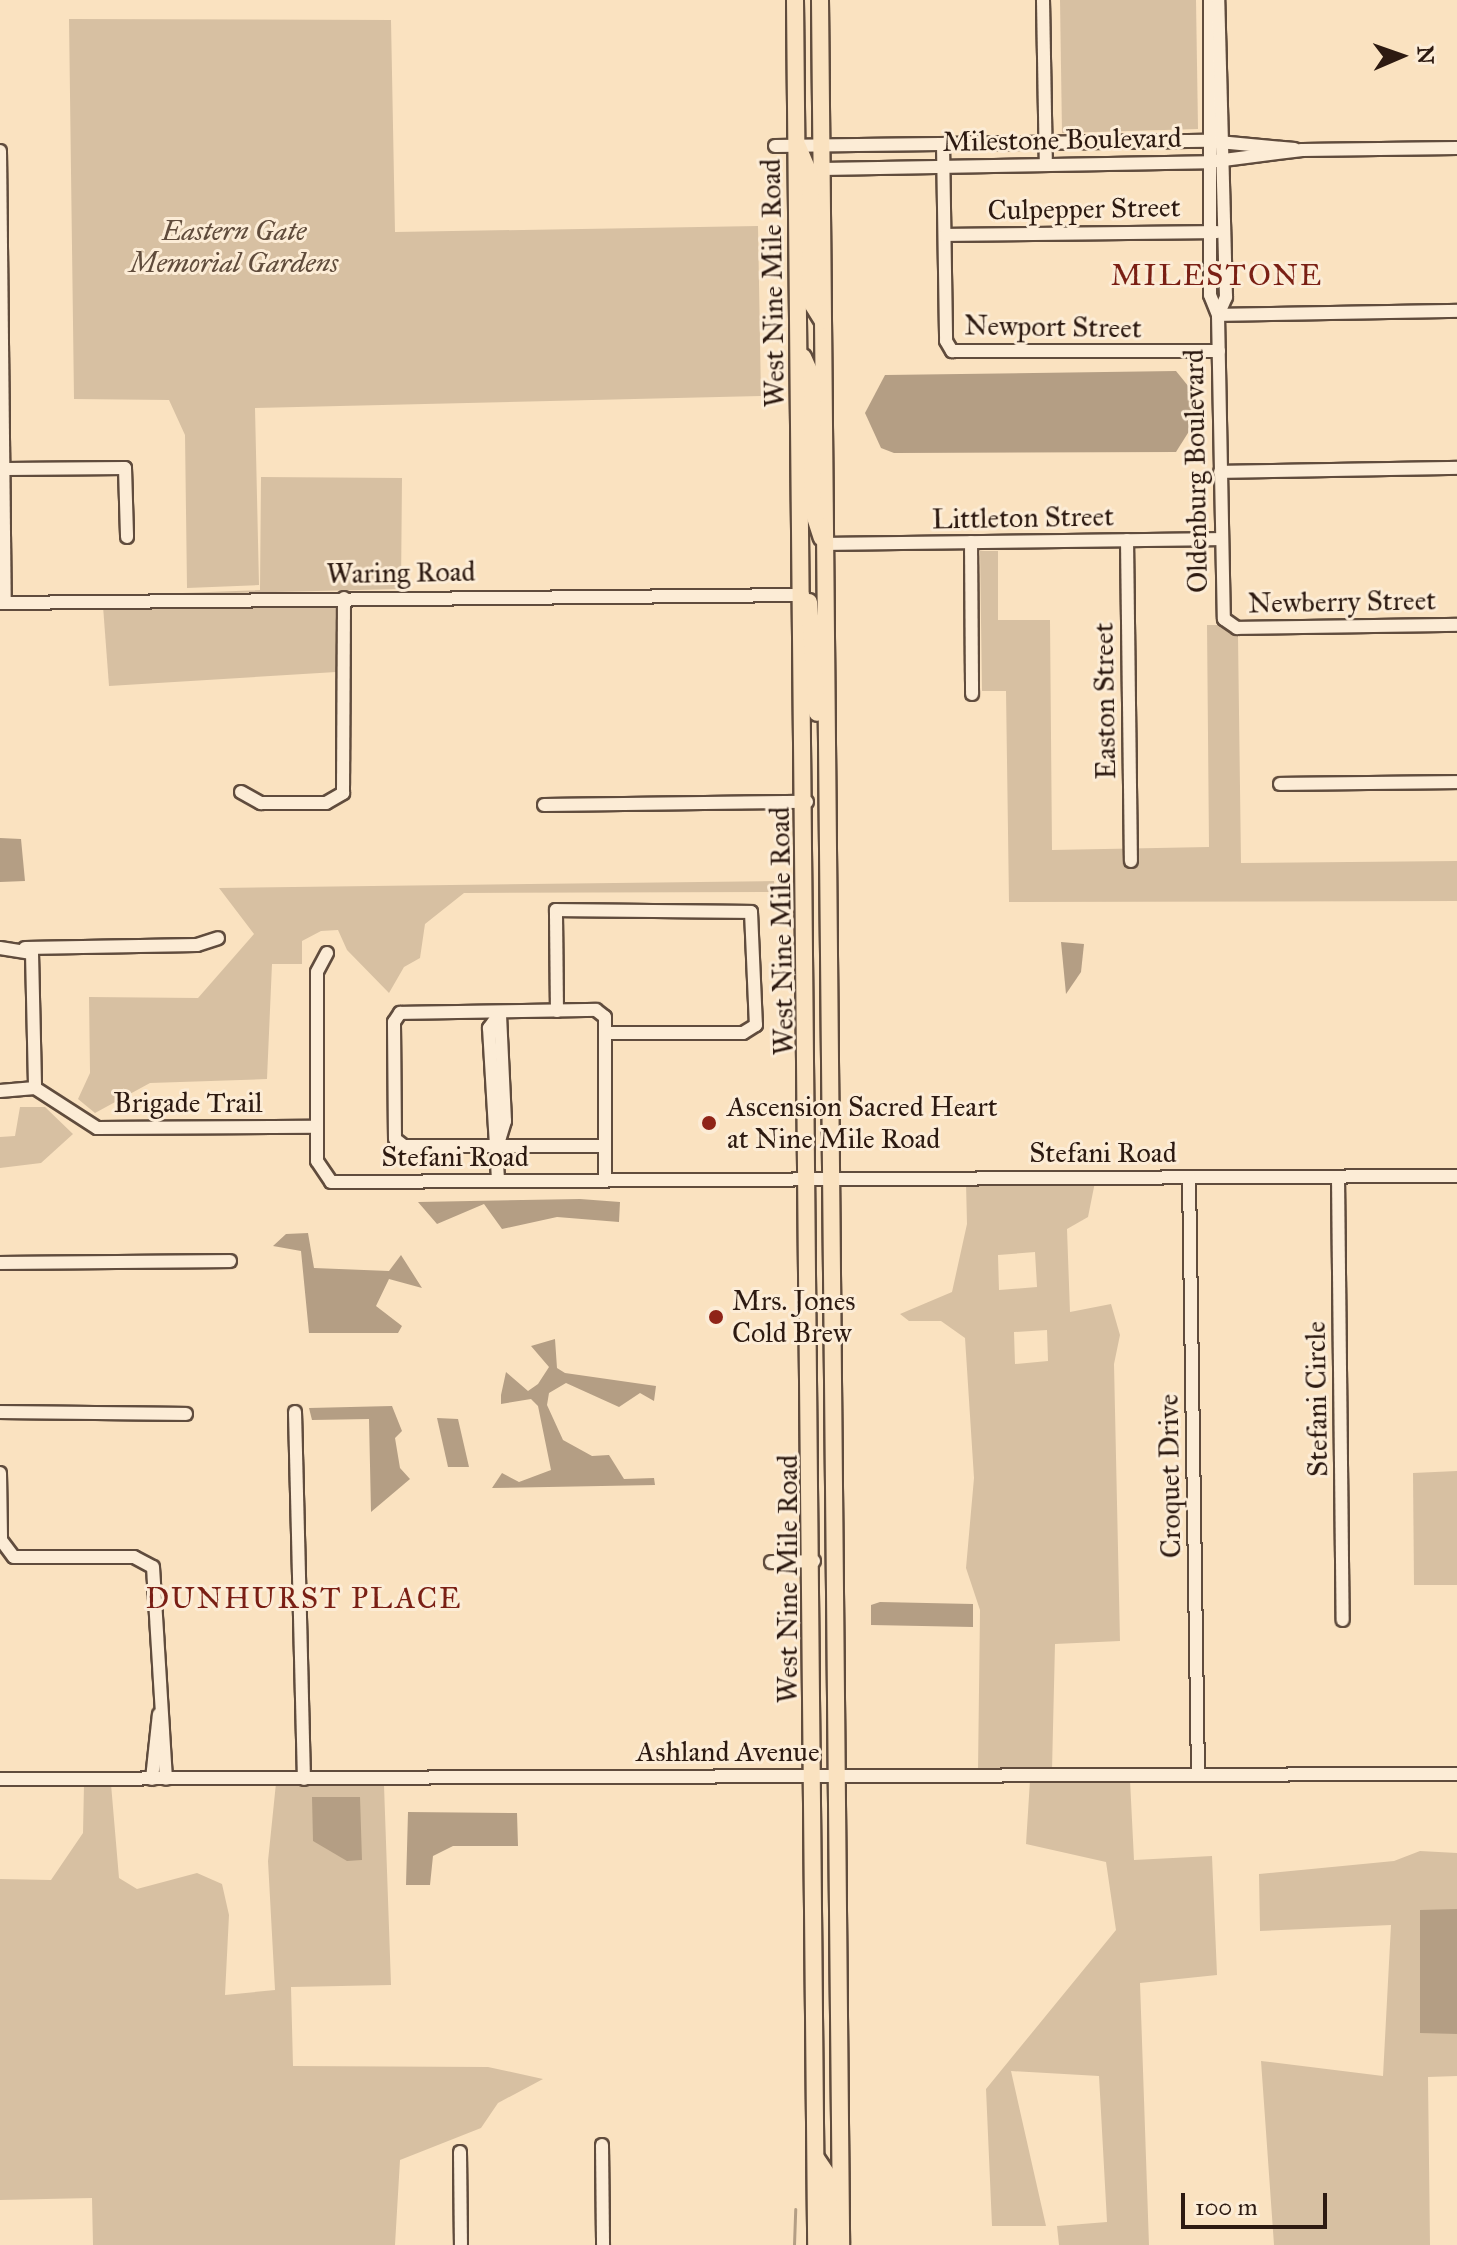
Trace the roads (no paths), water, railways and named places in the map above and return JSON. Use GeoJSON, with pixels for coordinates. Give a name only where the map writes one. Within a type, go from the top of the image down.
{"type":"FeatureCollection","features":[{"type":"Feature","properties":{"kind":"main road","name":"West Nine Mile Road"},"geometry":{"type":"LineString","coordinates":[[795,0],[809,146]]}},
{"type":"Feature","properties":{"kind":"main road"},"geometry":{"type":"LineString","coordinates":[[806,0],[811,302],[824,322]]}},
{"type":"Feature","properties":{"kind":"main road","name":"West Nine Mile Road"},"geometry":{"type":"LineString","coordinates":[[816,2245],[811,1178],[799,348],[820,0]]}},
{"type":"Feature","properties":{"kind":"main road"},"geometry":{"type":"LineString","coordinates":[[809,146],[822,169]]}},
{"type":"Feature","properties":{"kind":"main road","name":"West Nine Mile Road"},"geometry":{"type":"LineString","coordinates":[[822,169],[841,2245]]}},
{"type":"Feature","properties":{"kind":"main road"},"geometry":{"type":"LineString","coordinates":[[799,348],[812,377],[813,511],[826,544]]}},
{"type":"Feature","properties":{"kind":"main road"},"geometry":{"type":"LineString","coordinates":[[803,595],[813,607],[819,775],[828,783]]}},
{"type":"Feature","properties":{"kind":"main road"},"geometry":{"type":"LineString","coordinates":[[809,969],[818,981],[823,1166],[833,1178]]}},
{"type":"Feature","properties":{"kind":"main road"},"geometry":{"type":"LineString","coordinates":[[811,1178],[823,1201],[825,1373],[834,1391]]}},
{"type":"Feature","properties":{"kind":"main road"},"geometry":{"type":"LineString","coordinates":[[814,1561],[826,1593],[827,1768],[838,1776]]}},
{"type":"Feature","properties":{"kind":"main road"},"geometry":{"type":"LineString","coordinates":[[814,1776],[826,1790],[829,1960],[840,1996]]}},
{"type":"Feature","properties":{"kind":"main road"},"geometry":{"type":"LineString","coordinates":[[816,2156],[828,2176],[829,2245]]}},
{"type":"Feature","properties":{"kind":"street"},"geometry":{"type":"LineString","coordinates":[[1043,0],[1046,164]]}},
{"type":"Feature","properties":{"kind":"street","name":"Oldenburg Boulevard"},"geometry":{"type":"LineString","coordinates":[[1210,0],[1209,232],[1218,315],[1221,539],[1229,624]]}},
{"type":"Feature","properties":{"kind":"street","name":"Oldenburg Boulevard"},"geometry":{"type":"LineString","coordinates":[[1218,0],[1226,297],[1218,315]]}},
{"type":"Feature","properties":{"kind":"street","name":"Milestone Boulevard"},"geometry":{"type":"LineString","coordinates":[[775,146],[1208,141],[1302,150],[1457,148]]}},
{"type":"Feature","properties":{"kind":"street","name":"Newport Street"},"geometry":{"type":"LineString","coordinates":[[943,144],[946,341],[957,354],[1219,351]]}},
{"type":"Feature","properties":{"kind":"street","name":"Milestone Boulevard"},"geometry":{"type":"LineString","coordinates":[[822,169],[1208,162],[1302,150]]}},
{"type":"Feature","properties":{"kind":"street"},"geometry":{"type":"LineString","coordinates":[[0,151],[6,469],[2,603]]}},
{"type":"Feature","properties":{"kind":"street","name":"Culpepper Street"},"geometry":{"type":"LineString","coordinates":[[945,235],[1224,232]]}},
{"type":"Feature","properties":{"kind":"street"},"geometry":{"type":"LineString","coordinates":[[1218,315],[1457,311]]}},
{"type":"Feature","properties":{"kind":"street"},"geometry":{"type":"LineString","coordinates":[[6,469],[125,468],[127,537]]}},
{"type":"Feature","properties":{"kind":"street"},"geometry":{"type":"LineString","coordinates":[[1220,472],[1457,468]]}},
{"type":"Feature","properties":{"kind":"street","name":"Littleton Street"},"geometry":{"type":"LineString","coordinates":[[826,544],[1221,539]]}},
{"type":"Feature","properties":{"kind":"street","name":"Easton Street"},"geometry":{"type":"LineString","coordinates":[[1127,540],[1131,861]]}},
{"type":"Feature","properties":{"kind":"street"},"geometry":{"type":"LineString","coordinates":[[971,542],[972,694]]}},
{"type":"Feature","properties":{"kind":"street","name":"Waring Road"},"geometry":{"type":"LineString","coordinates":[[2,603],[803,595]]}},
{"type":"Feature","properties":{"kind":"street"},"geometry":{"type":"LineString","coordinates":[[241,792],[261,803],[326,803],[343,793],[344,598]]}},
{"type":"Feature","properties":{"kind":"street","name":"Newberry Street"},"geometry":{"type":"LineString","coordinates":[[1229,624],[1457,625]]}},
{"type":"Feature","properties":{"kind":"street"},"geometry":{"type":"LineString","coordinates":[[1280,784],[1457,782]]}},
{"type":"Feature","properties":{"kind":"street"},"geometry":{"type":"LineString","coordinates":[[544,805],[807,802]]}},
{"type":"Feature","properties":{"kind":"street"},"geometry":{"type":"LineString","coordinates":[[557,1011],[556,910],[751,912],[756,1025],[743,1033],[605,1033]]}},
{"type":"Feature","properties":{"kind":"street"},"geometry":{"type":"LineString","coordinates":[[0,948],[197,945],[218,938]]}},
{"type":"Feature","properties":{"kind":"street"},"geometry":{"type":"LineString","coordinates":[[0,1091],[30,1089],[32,953],[25,948]]}},
{"type":"Feature","properties":{"kind":"street"},"geometry":{"type":"LineString","coordinates":[[316,1127],[317,972],[327,953]]}},
{"type":"Feature","properties":{"kind":"street"},"geometry":{"type":"LineString","coordinates":[[605,1146],[404,1146],[395,1139],[394,1022],[400,1013],[596,1010],[605,1033],[605,1146],[605,1181]]}},
{"type":"Feature","properties":{"kind":"street"},"geometry":{"type":"LineString","coordinates":[[498,1181],[498,1144],[505,1121],[500,1013]]}},
{"type":"Feature","properties":{"kind":"street","name":"Brigade Trail"},"geometry":{"type":"LineString","coordinates":[[30,1089],[97,1128],[316,1127]]}},
{"type":"Feature","properties":{"kind":"street","name":"Stefani Road"},"geometry":{"type":"LineString","coordinates":[[316,1127],[320,1175],[331,1182],[1457,1176]]}},
{"type":"Feature","properties":{"kind":"street","name":"Croquet Drive"},"geometry":{"type":"LineString","coordinates":[[1189,1177],[1198,1775]]}},
{"type":"Feature","properties":{"kind":"street","name":"Stefani Circle"},"geometry":{"type":"LineString","coordinates":[[1338,1177],[1343,1620]]}},
{"type":"Feature","properties":{"kind":"street"},"geometry":{"type":"LineString","coordinates":[[0,1263],[230,1261]]}},
{"type":"Feature","properties":{"kind":"street"},"geometry":{"type":"LineString","coordinates":[[0,1412],[186,1414]]}},
{"type":"Feature","properties":{"kind":"street"},"geometry":{"type":"LineString","coordinates":[[295,1412],[304,1779]]}},
{"type":"Feature","properties":{"kind":"street"},"geometry":{"type":"LineString","coordinates":[[0,1473],[1,1540],[14,1557],[134,1557],[153,1567],[166,1779]]}},
{"type":"Feature","properties":{"kind":"street"},"geometry":{"type":"LineString","coordinates":[[771,1562],[814,1561]]}},
{"type":"Feature","properties":{"kind":"street"},"geometry":{"type":"LineString","coordinates":[[152,1779],[150,1743],[160,1711]]}},
{"type":"Feature","properties":{"kind":"street","name":"Ashland Avenue"},"geometry":{"type":"LineString","coordinates":[[0,1779],[1457,1774]]}},
{"type":"Feature","properties":{"kind":"street"},"geometry":{"type":"LineString","coordinates":[[602,2145],[603,2245]]}},
{"type":"Feature","properties":{"kind":"street"},"geometry":{"type":"LineString","coordinates":[[460,2152],[461,2245]]}},
{"type":"Feature","properties":{"kind":"waterway"},"geometry":{"type":"LineString","coordinates":[[794,2245],[795,2209]]}},
{"type":"Feature","properties":{"kind":"place","name":"Ascension Sacred Heart at Nine Mile Road"},"geometry":{"type":"Point","coordinates":[709,1123]}},
{"type":"Feature","properties":{"kind":"place","name":"Mrs. Jones Cold Brew"},"geometry":{"type":"Point","coordinates":[716,1317]}},
{"type":"Feature","properties":{"kind":"district","name":"MILESTONE"},"geometry":{"type":"Point","coordinates":[1217,275]}},
{"type":"Feature","properties":{"kind":"district","name":"DUNHURST PLACE"},"geometry":{"type":"Point","coordinates":[304,1598]}},
{"type":"Feature","properties":{"kind":"park label","name":"Eastern Gate Memorial Gardens"},"geometry":{"type":"Point","coordinates":[234,247]}}]}
